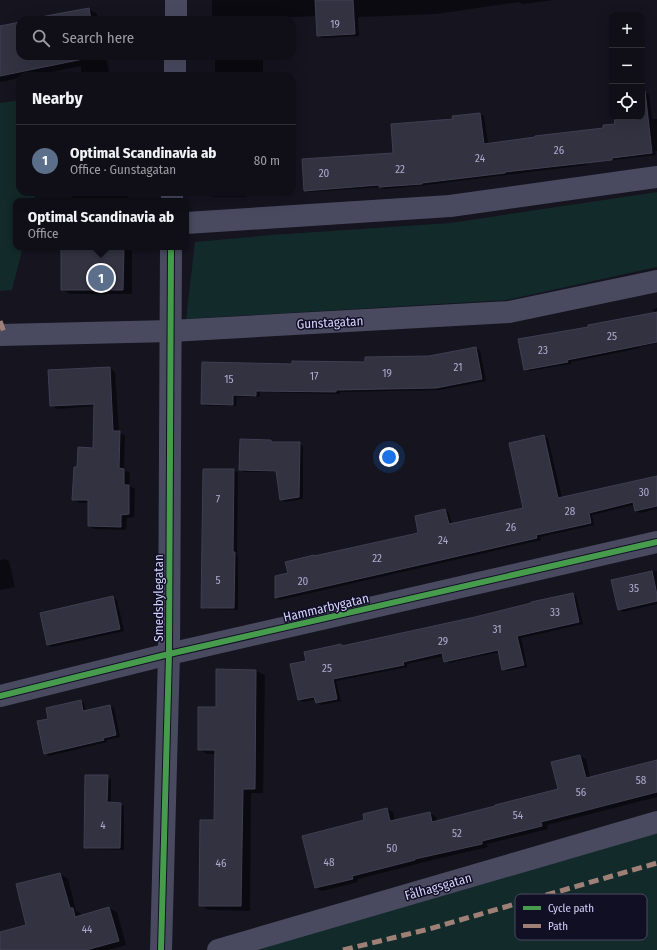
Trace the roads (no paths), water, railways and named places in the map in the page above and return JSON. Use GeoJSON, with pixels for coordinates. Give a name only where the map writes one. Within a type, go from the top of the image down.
{"type":"FeatureCollection","features":[{"type":"Feature","properties":{"kind":"street"},"geometry":{"type":"LineString","coordinates":[[176,0],[176,16]]}},
{"type":"Feature","properties":{"kind":"street"},"geometry":{"type":"LineString","coordinates":[[175,60],[175,72]]}},
{"type":"Feature","properties":{"kind":"street"},"geometry":{"type":"LineString","coordinates":[[189,223],[450,206],[657,177]]}},
{"type":"Feature","properties":{"kind":"street","name":"Smedsbylegatan"},"geometry":{"type":"LineString","coordinates":[[161,950],[169,654],[171,250]]}},
{"type":"Feature","properties":{"kind":"street","name":"Gunstagatan"},"geometry":{"type":"LineString","coordinates":[[0,335],[171,331],[508,312],[657,281]]}},
{"type":"Feature","properties":{"kind":"street","name":"Hammarbygatan"},"geometry":{"type":"LineString","coordinates":[[0,696],[169,654],[657,542]]}},
{"type":"Feature","properties":{"kind":"street","name":"Fålhagsgatan"},"geometry":{"type":"LineString","coordinates":[[218,950],[657,822]]}},
{"type":"Feature","properties":{"kind":"place","name":"Optimal Scandinavia ab"},"geometry":{"type":"Point","coordinates":[101,278]}}]}
